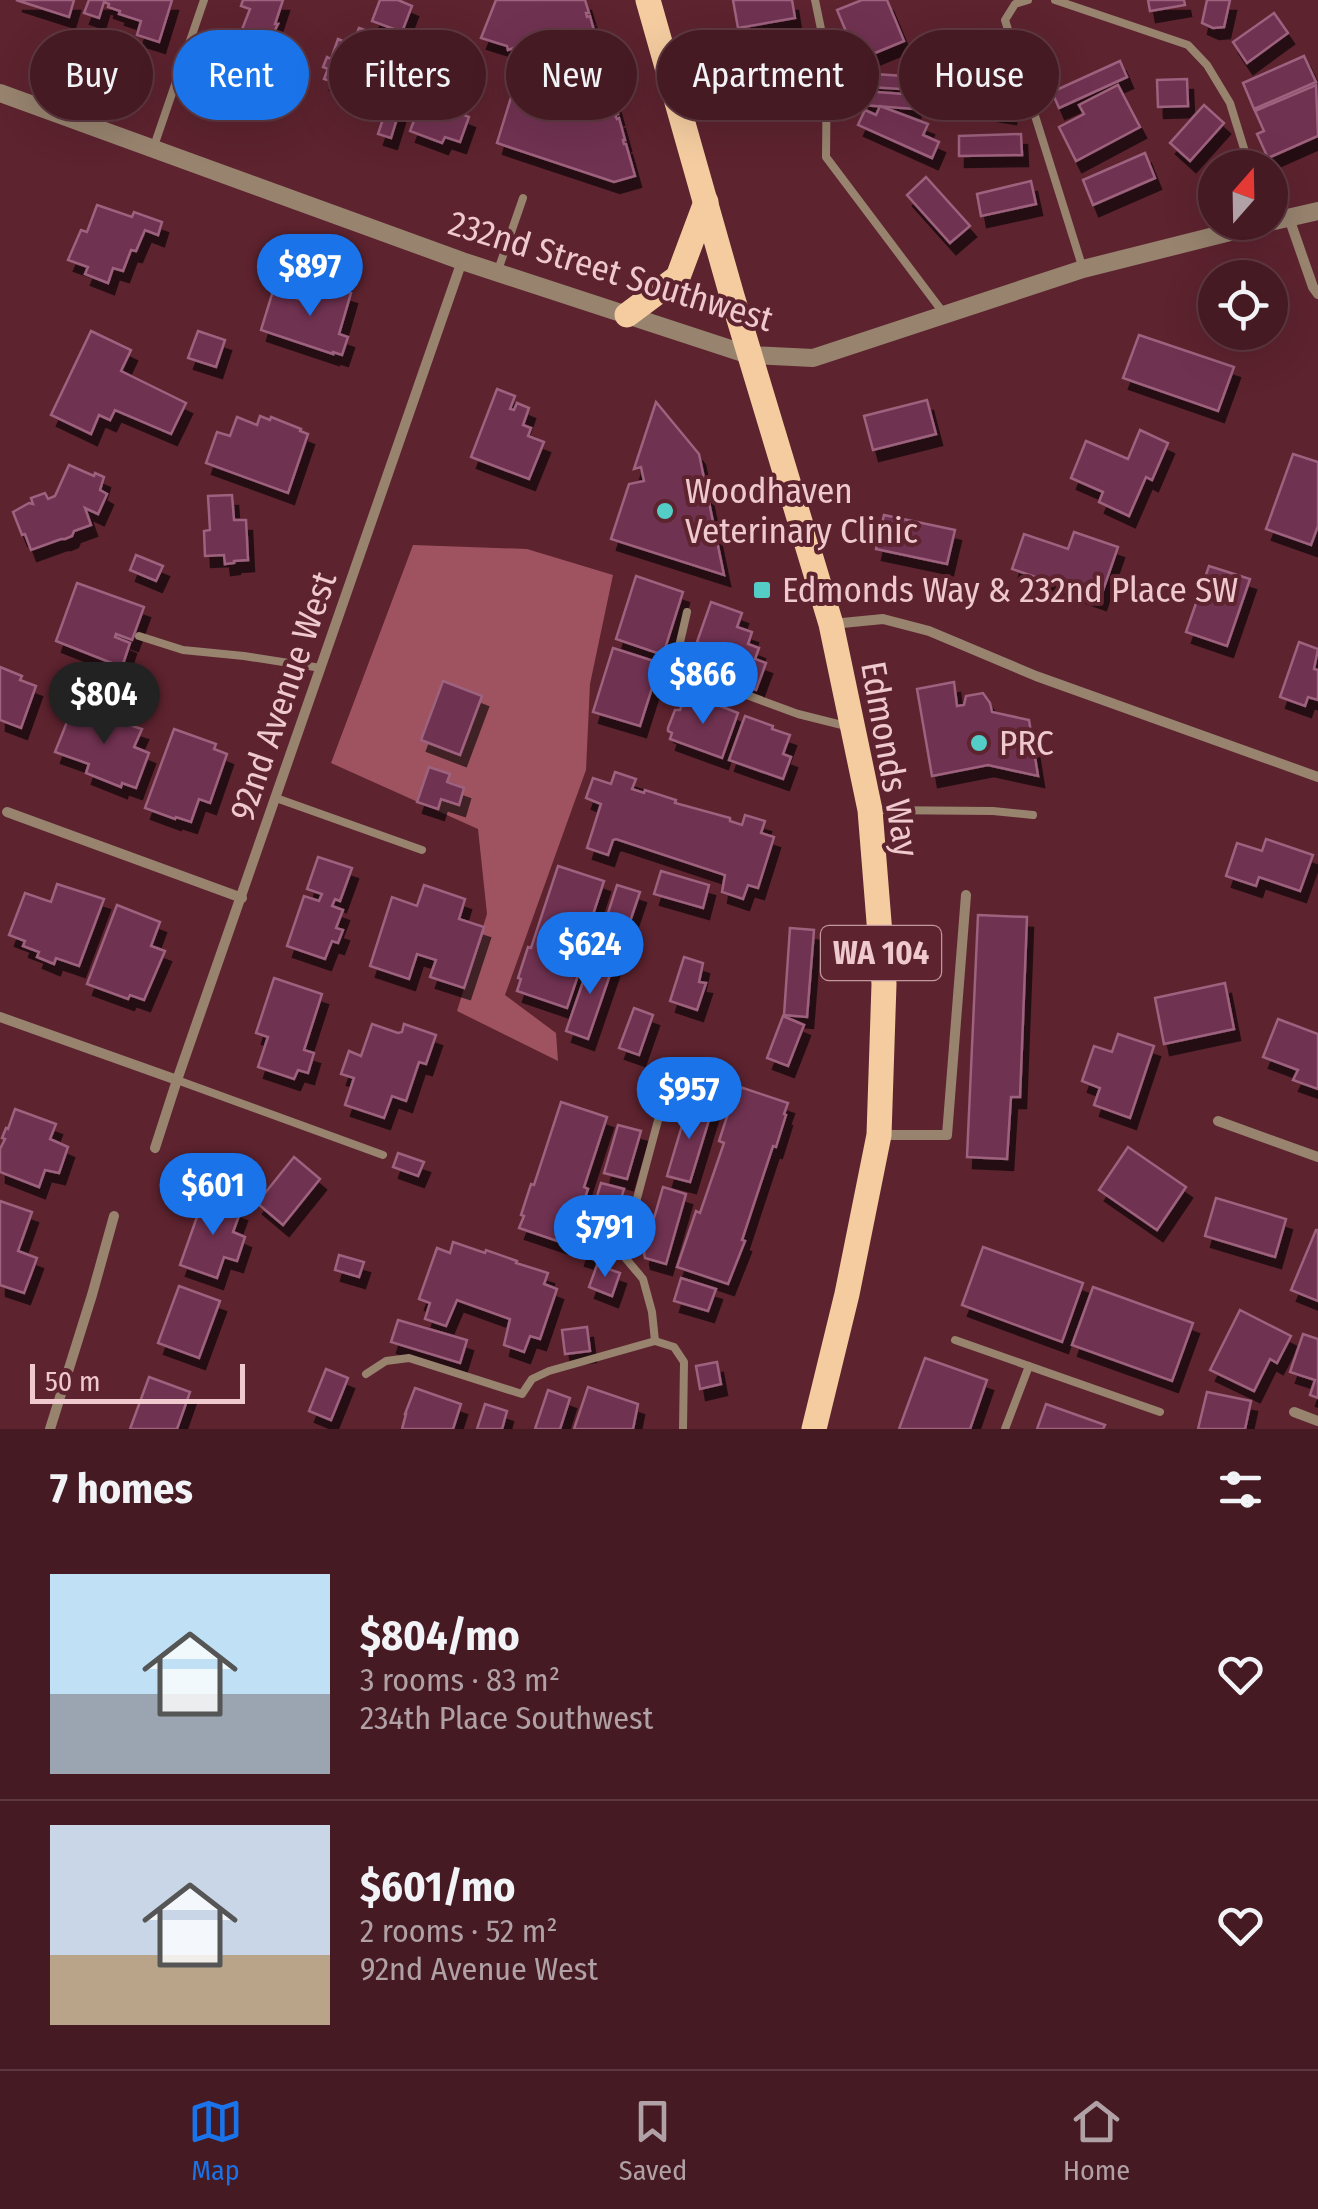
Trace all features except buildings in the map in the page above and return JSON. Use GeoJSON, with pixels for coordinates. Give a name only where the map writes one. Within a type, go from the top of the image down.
{"type":"FeatureCollection","features":[{"type":"Feature","properties":{"kind":"main road","name":"Edmonds Way"},"geometry":{"type":"LineString","coordinates":[[648,0],[831,624],[870,810],[884,984],[879,1135],[847,1294],[814,1429]]}},
{"type":"Feature","properties":{"kind":"main road"},"geometry":{"type":"LineString","coordinates":[[627,316],[678,277],[706,202]]}},
{"type":"Feature","properties":{"kind":"street","name":"232nd Street Southwest"},"geometry":{"type":"LineString","coordinates":[[0,93],[462,262],[749,355],[812,358],[1083,269],[1200,240]]}},
{"type":"Feature","properties":{"kind":"street","name":"232nd Street Southwest"},"geometry":{"type":"LineString","coordinates":[[1289,218],[1318,211]]}},
{"type":"Feature","properties":{"kind":"street"},"geometry":{"type":"LineString","coordinates":[[1289,218],[1318,294]]}},
{"type":"Feature","properties":{"kind":"street","name":"92nd Avenue West"},"geometry":{"type":"LineString","coordinates":[[155,1148],[462,262]]}},
{"type":"Feature","properties":{"kind":"street"},"geometry":{"type":"LineString","coordinates":[[831,624],[883,619],[929,632],[1036,676],[1318,776]]}},
{"type":"Feature","properties":{"kind":"street"},"geometry":{"type":"LineString","coordinates":[[7,812],[242,898]]}},
{"type":"Feature","properties":{"kind":"street"},"geometry":{"type":"LineString","coordinates":[[879,1135],[947,1135],[966,894]]}},
{"type":"Feature","properties":{"kind":"street"},"geometry":{"type":"LineString","coordinates":[[0,1017],[176,1080]]}},
{"type":"Feature","properties":{"kind":"street"},"geometry":{"type":"LineString","coordinates":[[1218,1121],[1318,1157]]}},
{"type":"Feature","properties":{"kind":"street"},"geometry":{"type":"LineString","coordinates":[[50,1429],[114,1216]]}},
{"type":"Feature","properties":{"kind":"street"},"geometry":{"type":"LineString","coordinates":[[1294,1412],[1318,1421]]}},
{"type":"Feature","properties":{"kind":"lane"},"geometry":{"type":"LineString","coordinates":[[153,149],[204,0]]}},
{"type":"Feature","properties":{"kind":"lane"},"geometry":{"type":"LineString","coordinates":[[816,0],[827,58],[826,157],[945,315]]}},
{"type":"Feature","properties":{"kind":"lane"},"geometry":{"type":"LineString","coordinates":[[1028,0],[1014,4],[1005,20],[1083,269]]}},
{"type":"Feature","properties":{"kind":"lane"},"geometry":{"type":"LineString","coordinates":[[1055,0],[1188,46],[1208,65],[1230,103],[1244,150]]}},
{"type":"Feature","properties":{"kind":"lane"},"geometry":{"type":"LineString","coordinates":[[497,273],[522,198]]}},
{"type":"Feature","properties":{"kind":"lane"},"geometry":{"type":"LineString","coordinates":[[687,612],[674,668],[798,714],[851,726]]}},
{"type":"Feature","properties":{"kind":"lane"},"geometry":{"type":"LineString","coordinates":[[139,636],[183,650],[321,668]]}},
{"type":"Feature","properties":{"kind":"lane"},"geometry":{"type":"LineString","coordinates":[[276,798],[422,850]]}},
{"type":"Feature","properties":{"kind":"lane"},"geometry":{"type":"LineString","coordinates":[[870,810],[1033,815]]}},
{"type":"Feature","properties":{"kind":"lane"},"geometry":{"type":"LineString","coordinates":[[176,1080],[384,1156]]}},
{"type":"Feature","properties":{"kind":"lane"},"geometry":{"type":"LineString","coordinates":[[655,1341],[643,1279],[622,1254],[660,1113]]}},
{"type":"Feature","properties":{"kind":"lane"},"geometry":{"type":"LineString","coordinates":[[955,1340],[1160,1412]]}},
{"type":"Feature","properties":{"kind":"lane"},"geometry":{"type":"LineString","coordinates":[[366,1374],[386,1361],[409,1358],[522,1394],[532,1379],[548,1371],[655,1341],[674,1347],[684,1362],[683,1429]]}},
{"type":"Feature","properties":{"kind":"lane"},"geometry":{"type":"LineString","coordinates":[[1006,1429],[1029,1366]]}},
{"type":"Feature","properties":{"kind":"shaded area"},"geometry":{"type":"Polygon","coordinates":[[[413,545],[527,549],[613,575],[590,684],[586,770],[505,995],[556,1033],[558,1061],[457,1011],[487,914],[478,829],[331,763],[413,545]]]}},
{"type":"Feature","properties":{"kind":"place","name":"Woodhaven Veterinary Clinic"},"geometry":{"type":"Point","coordinates":[665,511]}},
{"type":"Feature","properties":{"kind":"place","name":"Edmonds Way & 232nd Place SW"},"geometry":{"type":"Point","coordinates":[762,590]}},
{"type":"Feature","properties":{"kind":"place","name":"PRC"},"geometry":{"type":"Point","coordinates":[979,743]}}]}
